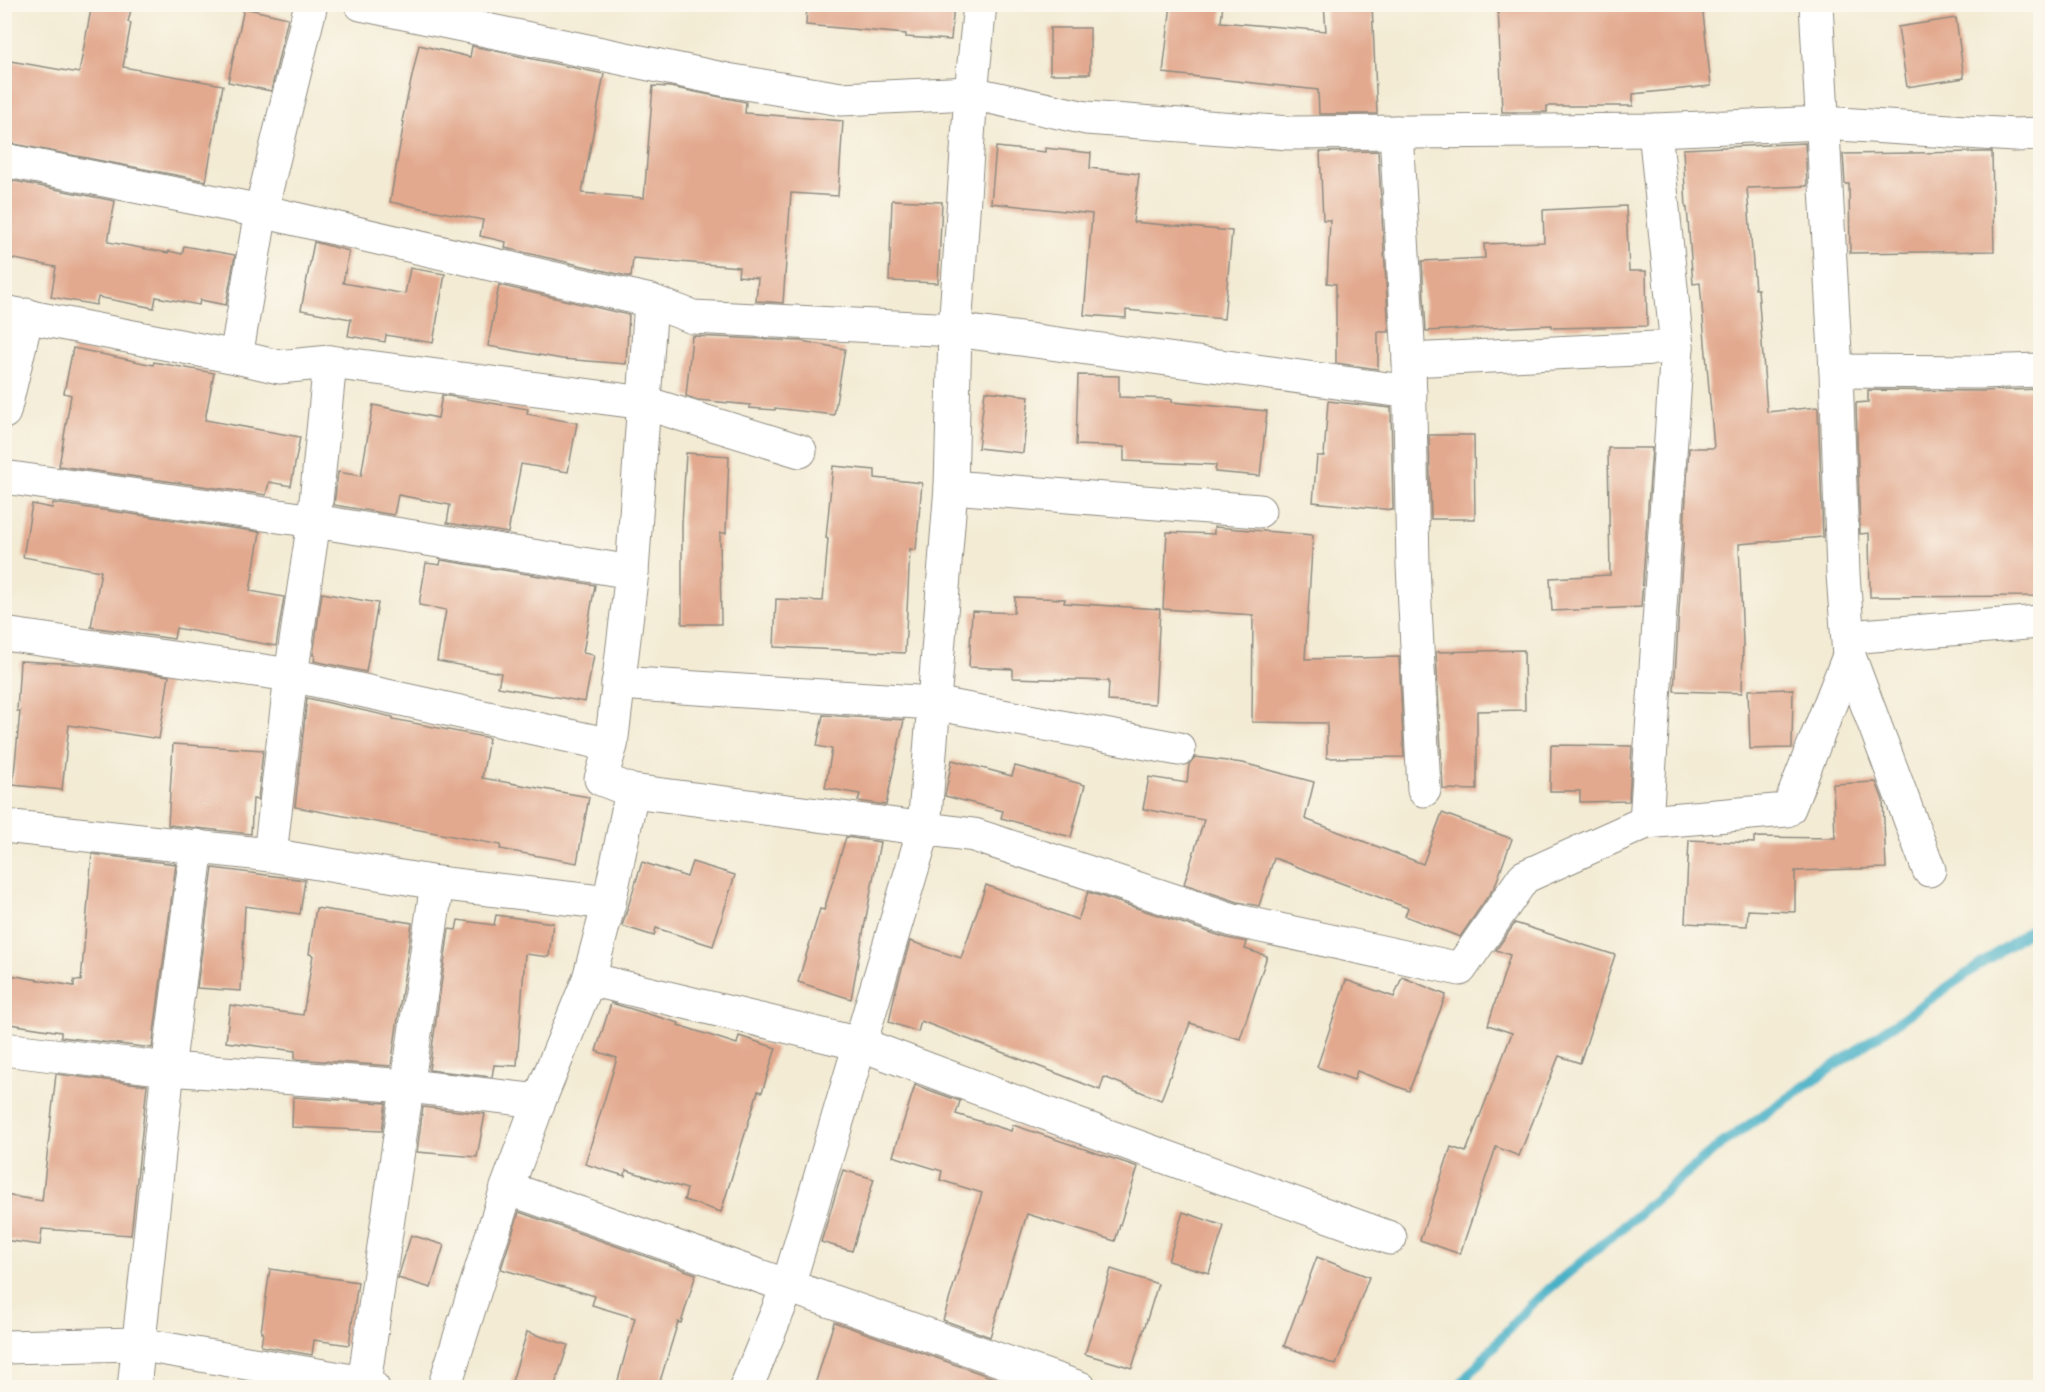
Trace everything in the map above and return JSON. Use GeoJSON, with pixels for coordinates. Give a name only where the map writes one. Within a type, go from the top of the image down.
{"type":"FeatureCollection","features":[{"type":"Feature","properties":{"kind":"street"},"geometry":{"type":"LineString","coordinates":[[236,357],[261,211],[311,4]]}},
{"type":"Feature","properties":{"kind":"street"},"geometry":{"type":"LineString","coordinates":[[361,4],[727,80],[842,99],[971,93],[1086,118],[1289,133],[1655,130],[1823,123],[2014,135],[2040,134]]}},
{"type":"Feature","properties":{"kind":"street"},"geometry":{"type":"LineString","coordinates":[[746,1388],[788,1286],[924,829],[951,487],[955,330],[971,93],[980,4]]}},
{"type":"Feature","properties":{"kind":"street"},"geometry":{"type":"LineString","coordinates":[[1816,4],[1836,371],[1843,574],[1849,646],[1929,870]]}},
{"type":"Feature","properties":{"kind":"street"},"geometry":{"type":"LineString","coordinates":[[1646,822],[1677,347],[1655,130]]}},
{"type":"Feature","properties":{"kind":"street"},"geometry":{"type":"LineString","coordinates":[[1396,132],[1410,376],[1413,566],[1424,790]]}},
{"type":"Feature","properties":{"kind":"street"},"geometry":{"type":"LineString","coordinates":[[4,160],[261,211],[651,301],[693,317],[955,330],[1410,376],[1677,347]]}},
{"type":"Feature","properties":{"kind":"street"},"geometry":{"type":"LineString","coordinates":[[651,301],[632,572],[611,745],[601,779],[632,791],[974,835],[1233,920],[1457,970],[1462,968],[1524,877],[1646,822],[1787,810],[1849,646]]}},
{"type":"Feature","properties":{"kind":"street"},"geometry":{"type":"LineString","coordinates":[[4,412],[16,314],[279,367],[330,362],[645,403],[800,451]]}},
{"type":"Feature","properties":{"kind":"street"},"geometry":{"type":"LineString","coordinates":[[270,855],[291,675],[314,521],[330,362]]}},
{"type":"Feature","properties":{"kind":"street"},"geometry":{"type":"LineString","coordinates":[[1836,371],[2040,370]]}},
{"type":"Feature","properties":{"kind":"street"},"geometry":{"type":"LineString","coordinates":[[4,477],[314,521],[632,572]]}},
{"type":"Feature","properties":{"kind":"street"},"geometry":{"type":"LineString","coordinates":[[951,487],[1259,511]]}},
{"type":"Feature","properties":{"kind":"street"},"geometry":{"type":"LineString","coordinates":[[1849,646],[2040,622]]}},
{"type":"Feature","properties":{"kind":"street"},"geometry":{"type":"LineString","coordinates":[[4,634],[291,675],[611,745]]}},
{"type":"Feature","properties":{"kind":"street"},"geometry":{"type":"LineString","coordinates":[[618,683],[933,703],[1179,749]]}},
{"type":"Feature","properties":{"kind":"street"},"geometry":{"type":"LineString","coordinates":[[444,1388],[507,1188],[539,1101],[589,979],[609,903],[632,791]]}},
{"type":"Feature","properties":{"kind":"street"},"geometry":{"type":"LineString","coordinates":[[4,825],[270,855],[437,883],[609,903]]}},
{"type":"Feature","properties":{"kind":"street"},"geometry":{"type":"LineString","coordinates":[[134,1388],[168,1070],[197,846]]}},
{"type":"Feature","properties":{"kind":"street"},"geometry":{"type":"LineString","coordinates":[[4,1347],[137,1344],[369,1385],[437,883]]}},
{"type":"Feature","properties":{"kind":"street"},"geometry":{"type":"LineString","coordinates":[[589,979],[860,1044],[1390,1238]]}},
{"type":"Feature","properties":{"kind":"street"},"geometry":{"type":"LineString","coordinates":[[4,1049],[168,1070],[408,1086],[539,1101]]}},
{"type":"Feature","properties":{"kind":"street"},"geometry":{"type":"LineString","coordinates":[[507,1188],[1080,1388]]}},
{"type":"Feature","properties":{"kind":"building"},"geometry":{"type":"Polygon","coordinates":[[[92,4],[104,4],[131,10],[128,22],[131,23],[123,67],[223,85],[206,181],[4,142],[4,60],[79,73],[92,4]]]}},
{"type":"Feature","properties":{"kind":"building"},"geometry":{"type":"Polygon","coordinates":[[[807,4],[954,4],[951,40],[806,25],[807,4]]]}},
{"type":"Feature","properties":{"kind":"building"},"geometry":{"type":"Polygon","coordinates":[[[1171,4],[1223,4],[1221,22],[1326,31],[1324,4],[1372,4],[1377,114],[1319,114],[1318,90],[1163,73],[1171,4]]]}},
{"type":"Feature","properties":{"kind":"building"},"geometry":{"type":"Polygon","coordinates":[[[1498,4],[1702,4],[1711,86],[1633,94],[1633,106],[1547,106],[1547,112],[1502,112],[1498,4]]]}},
{"type":"Feature","properties":{"kind":"building"},"geometry":{"type":"Polygon","coordinates":[[[244,8],[288,18],[271,91],[228,82],[244,8]]]}},
{"type":"Feature","properties":{"kind":"building"},"geometry":{"type":"Polygon","coordinates":[[[1956,18],[1964,78],[1907,87],[1898,27],[1956,18]]]}},
{"type":"Feature","properties":{"kind":"building"},"geometry":{"type":"Polygon","coordinates":[[[1050,28],[1090,28],[1090,74],[1050,74],[1050,28]]]}},
{"type":"Feature","properties":{"kind":"building"},"geometry":{"type":"Polygon","coordinates":[[[419,45],[470,57],[472,46],[604,74],[582,193],[644,198],[653,86],[670,87],[746,102],[745,113],[843,121],[838,196],[791,193],[783,303],[756,301],[758,278],[738,276],[739,267],[633,258],[631,277],[505,248],[506,242],[480,236],[483,220],[390,202],[404,122],[402,121],[419,45]]]}},
{"type":"Feature","properties":{"kind":"building"},"geometry":{"type":"Polygon","coordinates":[[[1805,143],[1807,186],[1747,188],[1755,289],[1758,289],[1767,412],[1818,407],[1823,537],[1739,544],[1743,644],[1742,693],[1674,691],[1689,448],[1714,448],[1700,283],[1693,284],[1683,149],[1805,143]]]}},
{"type":"Feature","properties":{"kind":"building"},"geometry":{"type":"Polygon","coordinates":[[[996,147],[1045,152],[1045,148],[1091,153],[1090,168],[1139,174],[1133,222],[1232,231],[1224,319],[1126,310],[1126,318],[1084,315],[1092,214],[991,203],[996,147]]]}},
{"type":"Feature","properties":{"kind":"building"},"geometry":{"type":"Polygon","coordinates":[[[1378,151],[1389,332],[1378,332],[1378,369],[1336,363],[1336,284],[1327,283],[1330,220],[1323,220],[1320,152],[1378,151]]]}},
{"type":"Feature","properties":{"kind":"building"},"geometry":{"type":"Polygon","coordinates":[[[1992,152],[1994,251],[1850,253],[1849,184],[1845,184],[1843,154],[1992,152]]]}},
{"type":"Feature","properties":{"kind":"building"},"geometry":{"type":"Polygon","coordinates":[[[4,179],[115,201],[108,242],[168,253],[169,251],[182,254],[184,246],[235,255],[226,305],[200,300],[199,305],[156,297],[154,308],[98,297],[96,305],[51,297],[56,267],[4,257],[4,179]]]}},
{"type":"Feature","properties":{"kind":"building"},"geometry":{"type":"Polygon","coordinates":[[[892,200],[942,202],[938,283],[889,281],[892,200]]]}},
{"type":"Feature","properties":{"kind":"building"},"geometry":{"type":"Polygon","coordinates":[[[1626,206],[1629,271],[1646,271],[1647,326],[1552,328],[1552,325],[1426,331],[1422,261],[1485,258],[1484,244],[1544,242],[1543,210],[1626,206]]]}},
{"type":"Feature","properties":{"kind":"building"},"geometry":{"type":"Polygon","coordinates":[[[314,242],[349,251],[343,283],[405,294],[410,268],[445,274],[433,343],[386,335],[385,342],[348,336],[351,319],[301,310],[314,242]]]}},
{"type":"Feature","properties":{"kind":"building"},"geometry":{"type":"Polygon","coordinates":[[[499,285],[629,315],[626,364],[562,359],[488,346],[499,285]]]}},
{"type":"Feature","properties":{"kind":"building"},"geometry":{"type":"Polygon","coordinates":[[[692,336],[801,341],[845,349],[834,415],[775,408],[775,410],[749,408],[750,405],[698,400],[686,396],[692,336]]]}},
{"type":"Feature","properties":{"kind":"building"},"geometry":{"type":"Polygon","coordinates":[[[73,348],[153,365],[154,362],[214,373],[205,420],[300,437],[291,486],[269,482],[266,495],[59,466],[71,395],[64,393],[73,348]]]}},
{"type":"Feature","properties":{"kind":"building"},"geometry":{"type":"Polygon","coordinates":[[[1078,375],[1119,376],[1119,397],[1172,399],[1172,402],[1267,411],[1260,476],[1215,472],[1216,465],[1124,461],[1124,447],[1076,445],[1078,375]]]}},
{"type":"Feature","properties":{"kind":"building"},"geometry":{"type":"Polygon","coordinates":[[[2040,389],[2040,596],[1870,597],[1869,533],[1860,534],[1856,403],[1868,402],[1868,390],[2040,389]]]}},
{"type":"Feature","properties":{"kind":"building"},"geometry":{"type":"Polygon","coordinates":[[[985,391],[1029,396],[1023,453],[978,448],[985,391]]]}},
{"type":"Feature","properties":{"kind":"building"},"geometry":{"type":"Polygon","coordinates":[[[442,395],[528,409],[527,414],[577,423],[568,472],[521,464],[508,533],[447,523],[450,505],[398,495],[394,515],[334,505],[338,472],[361,476],[373,405],[438,418],[442,395]]]}},
{"type":"Feature","properties":{"kind":"building"},"geometry":{"type":"Polygon","coordinates":[[[1328,401],[1391,408],[1393,510],[1313,502],[1317,456],[1324,456],[1328,401]]]}},
{"type":"Feature","properties":{"kind":"building"},"geometry":{"type":"Polygon","coordinates":[[[1429,435],[1474,435],[1475,519],[1431,519],[1429,435]]]}},
{"type":"Feature","properties":{"kind":"building"},"geometry":{"type":"Polygon","coordinates":[[[1608,448],[1652,448],[1641,607],[1552,611],[1550,578],[1610,575],[1608,448]]]}},
{"type":"Feature","properties":{"kind":"building"},"geometry":{"type":"Polygon","coordinates":[[[686,453],[729,456],[726,533],[720,533],[721,624],[682,624],[682,524],[686,453]]]}},
{"type":"Feature","properties":{"kind":"building"},"geometry":{"type":"Polygon","coordinates":[[[833,466],[875,470],[875,478],[922,483],[916,550],[910,549],[905,653],[774,647],[776,599],[823,601],[833,466]]]}},
{"type":"Feature","properties":{"kind":"building"},"geometry":{"type":"Polygon","coordinates":[[[53,503],[260,532],[250,591],[284,597],[276,646],[176,628],[174,639],[91,627],[101,571],[23,557],[32,504],[52,508],[53,503]]]}},
{"type":"Feature","properties":{"kind":"building"},"geometry":{"type":"Polygon","coordinates":[[[1214,527],[1313,535],[1305,659],[1399,657],[1404,757],[1327,758],[1327,723],[1252,722],[1253,615],[1163,609],[1167,532],[1214,534],[1214,527]]]}},
{"type":"Feature","properties":{"kind":"building"},"geometry":{"type":"Polygon","coordinates":[[[441,560],[595,585],[583,653],[594,655],[585,702],[498,687],[501,673],[437,661],[446,610],[419,605],[426,563],[440,565],[441,560]]]}},
{"type":"Feature","properties":{"kind":"building"},"geometry":{"type":"Polygon","coordinates":[[[322,593],[378,603],[366,672],[314,661],[322,593]]]}},
{"type":"Feature","properties":{"kind":"building"},"geometry":{"type":"Polygon","coordinates":[[[1015,597],[1065,599],[1064,603],[1160,609],[1155,704],[1108,701],[1109,681],[1013,678],[1013,669],[969,667],[972,611],[1014,613],[1015,597]]]}},
{"type":"Feature","properties":{"kind":"building"},"geometry":{"type":"Polygon","coordinates":[[[1524,650],[1525,710],[1477,711],[1477,790],[1443,789],[1436,652],[1524,650]]]}},
{"type":"Feature","properties":{"kind":"building"},"geometry":{"type":"Polygon","coordinates":[[[20,661],[80,664],[169,676],[159,739],[69,725],[62,790],[13,785],[20,711],[17,711],[20,661]]]}},
{"type":"Feature","properties":{"kind":"building"},"geometry":{"type":"Polygon","coordinates":[[[1793,689],[1792,748],[1750,749],[1748,690],[1793,689]]]}},
{"type":"Feature","properties":{"kind":"building"},"geometry":{"type":"Polygon","coordinates":[[[307,698],[393,717],[393,719],[489,738],[482,778],[589,797],[577,863],[500,849],[501,845],[295,807],[307,698]]]}},
{"type":"Feature","properties":{"kind":"building"},"geometry":{"type":"Polygon","coordinates":[[[823,715],[904,720],[886,805],[858,801],[860,794],[825,788],[832,749],[817,746],[823,715]]]}},
{"type":"Feature","properties":{"kind":"building"},"geometry":{"type":"Polygon","coordinates":[[[173,744],[263,750],[258,800],[253,799],[251,834],[168,825],[173,744]]]}},
{"type":"Feature","properties":{"kind":"building"},"geometry":{"type":"Polygon","coordinates":[[[1551,745],[1632,746],[1629,801],[1580,802],[1580,791],[1550,791],[1551,745]]]}},
{"type":"Feature","properties":{"kind":"building"},"geometry":{"type":"Polygon","coordinates":[[[1195,757],[1243,763],[1314,782],[1305,819],[1423,864],[1442,813],[1512,839],[1495,886],[1460,937],[1405,916],[1408,908],[1274,858],[1259,906],[1238,902],[1184,884],[1204,820],[1143,809],[1149,777],[1187,783],[1189,764],[1195,757]]]}},
{"type":"Feature","properties":{"kind":"building"},"geometry":{"type":"Polygon","coordinates":[[[952,760],[1012,776],[1015,766],[1085,785],[1071,837],[1001,818],[1003,811],[945,796],[952,760]]]}},
{"type":"Feature","properties":{"kind":"building"},"geometry":{"type":"Polygon","coordinates":[[[1876,782],[1883,800],[1886,868],[1795,871],[1795,912],[1748,910],[1747,926],[1685,923],[1689,840],[1754,843],[1754,837],[1835,838],[1833,784],[1876,782]]]}},
{"type":"Feature","properties":{"kind":"building"},"geometry":{"type":"Polygon","coordinates":[[[846,837],[880,842],[851,999],[798,982],[820,909],[824,910],[846,837]]]}},
{"type":"Feature","properties":{"kind":"building"},"geometry":{"type":"Polygon","coordinates":[[[92,854],[176,864],[152,1048],[61,1037],[61,1032],[4,1023],[4,974],[74,986],[74,980],[81,981],[92,854]]]}},
{"type":"Feature","properties":{"kind":"building"},"geometry":{"type":"Polygon","coordinates":[[[642,862],[687,877],[692,862],[735,875],[713,946],[656,928],[654,936],[622,926],[642,862]]]}},
{"type":"Feature","properties":{"kind":"building"},"geometry":{"type":"Polygon","coordinates":[[[213,868],[305,880],[300,914],[245,906],[241,991],[197,988],[213,868]]]}},
{"type":"Feature","properties":{"kind":"building"},"geometry":{"type":"Polygon","coordinates":[[[986,885],[1078,920],[1088,892],[1227,938],[1247,942],[1245,949],[1267,956],[1240,1039],[1190,1023],[1161,1100],[1104,1077],[1100,1090],[921,1021],[918,1032],[889,1022],[910,941],[961,958],[986,885]]]}},
{"type":"Feature","properties":{"kind":"building"},"geometry":{"type":"Polygon","coordinates":[[[316,908],[412,923],[391,1066],[295,1059],[295,1051],[226,1042],[230,1005],[303,1015],[313,955],[309,954],[316,908]]]}},
{"type":"Feature","properties":{"kind":"building"},"geometry":{"type":"Polygon","coordinates":[[[496,915],[553,923],[549,957],[525,954],[517,1066],[494,1065],[492,1077],[429,1070],[449,929],[456,930],[458,920],[494,925],[496,915]]]}},
{"type":"Feature","properties":{"kind":"building"},"geometry":{"type":"Polygon","coordinates":[[[1515,923],[1615,955],[1580,1063],[1559,1056],[1519,1156],[1496,1147],[1460,1254],[1420,1240],[1451,1147],[1466,1152],[1512,1033],[1488,1025],[1510,955],[1496,950],[1515,923]]]}},
{"type":"Feature","properties":{"kind":"building"},"geometry":{"type":"Polygon","coordinates":[[[1402,977],[1446,995],[1409,1091],[1357,1071],[1354,1080],[1317,1067],[1346,980],[1394,997],[1402,977]]]}},
{"type":"Feature","properties":{"kind":"building"},"geometry":{"type":"Polygon","coordinates":[[[611,1003],[679,1023],[678,1025],[737,1044],[739,1036],[776,1048],[762,1092],[758,1091],[721,1212],[684,1200],[687,1189],[626,1170],[625,1176],[585,1164],[617,1058],[596,1051],[611,1003]]]}},
{"type":"Feature","properties":{"kind":"building"},"geometry":{"type":"Polygon","coordinates":[[[56,1074],[147,1085],[131,1235],[42,1229],[40,1245],[4,1240],[4,1195],[42,1201],[56,1074]]]}},
{"type":"Feature","properties":{"kind":"building"},"geometry":{"type":"Polygon","coordinates":[[[915,1085],[960,1101],[956,1114],[1011,1131],[1013,1125],[1138,1167],[1115,1241],[1027,1214],[990,1337],[943,1320],[982,1193],[940,1180],[942,1171],[893,1156],[915,1085]]]}},
{"type":"Feature","properties":{"kind":"building"},"geometry":{"type":"Polygon","coordinates":[[[293,1097],[386,1103],[382,1131],[292,1127],[293,1097]]]}},
{"type":"Feature","properties":{"kind":"building"},"geometry":{"type":"Polygon","coordinates":[[[423,1107],[485,1114],[477,1157],[417,1152],[423,1107]]]}},
{"type":"Feature","properties":{"kind":"building"},"geometry":{"type":"Polygon","coordinates":[[[843,1170],[874,1179],[852,1251],[821,1242],[843,1170]]]}},
{"type":"Feature","properties":{"kind":"building"},"geometry":{"type":"Polygon","coordinates":[[[519,1212],[696,1274],[681,1323],[678,1322],[658,1388],[616,1388],[635,1318],[592,1305],[595,1296],[501,1269],[519,1212]]]}},
{"type":"Feature","properties":{"kind":"building"},"geometry":{"type":"Polygon","coordinates":[[[1183,1212],[1224,1226],[1209,1273],[1168,1261],[1183,1212]]]}},
{"type":"Feature","properties":{"kind":"building"},"geometry":{"type":"Polygon","coordinates":[[[411,1235],[444,1245],[431,1288],[398,1278],[411,1235]]]}},
{"type":"Feature","properties":{"kind":"building"},"geometry":{"type":"Polygon","coordinates":[[[1317,1257],[1369,1277],[1336,1365],[1284,1346],[1317,1257]]]}},
{"type":"Feature","properties":{"kind":"building"},"geometry":{"type":"Polygon","coordinates":[[[270,1269],[358,1282],[349,1345],[314,1340],[312,1355],[261,1346],[270,1269]]]}},
{"type":"Feature","properties":{"kind":"building"},"geometry":{"type":"Polygon","coordinates":[[[1111,1269],[1158,1284],[1132,1368],[1085,1354],[1111,1269]]]}},
{"type":"Feature","properties":{"kind":"building"},"geometry":{"type":"Polygon","coordinates":[[[834,1322],[1022,1388],[814,1388],[834,1322]]]}},
{"type":"Feature","properties":{"kind":"building"},"geometry":{"type":"Polygon","coordinates":[[[527,1332],[568,1345],[554,1388],[510,1388],[527,1332]]]}},
{"type":"Feature","properties":{"kind":"waterway"},"geometry":{"type":"LineString","coordinates":[[1457,1388],[1529,1306],[1720,1145],[2040,923]]}}]}
